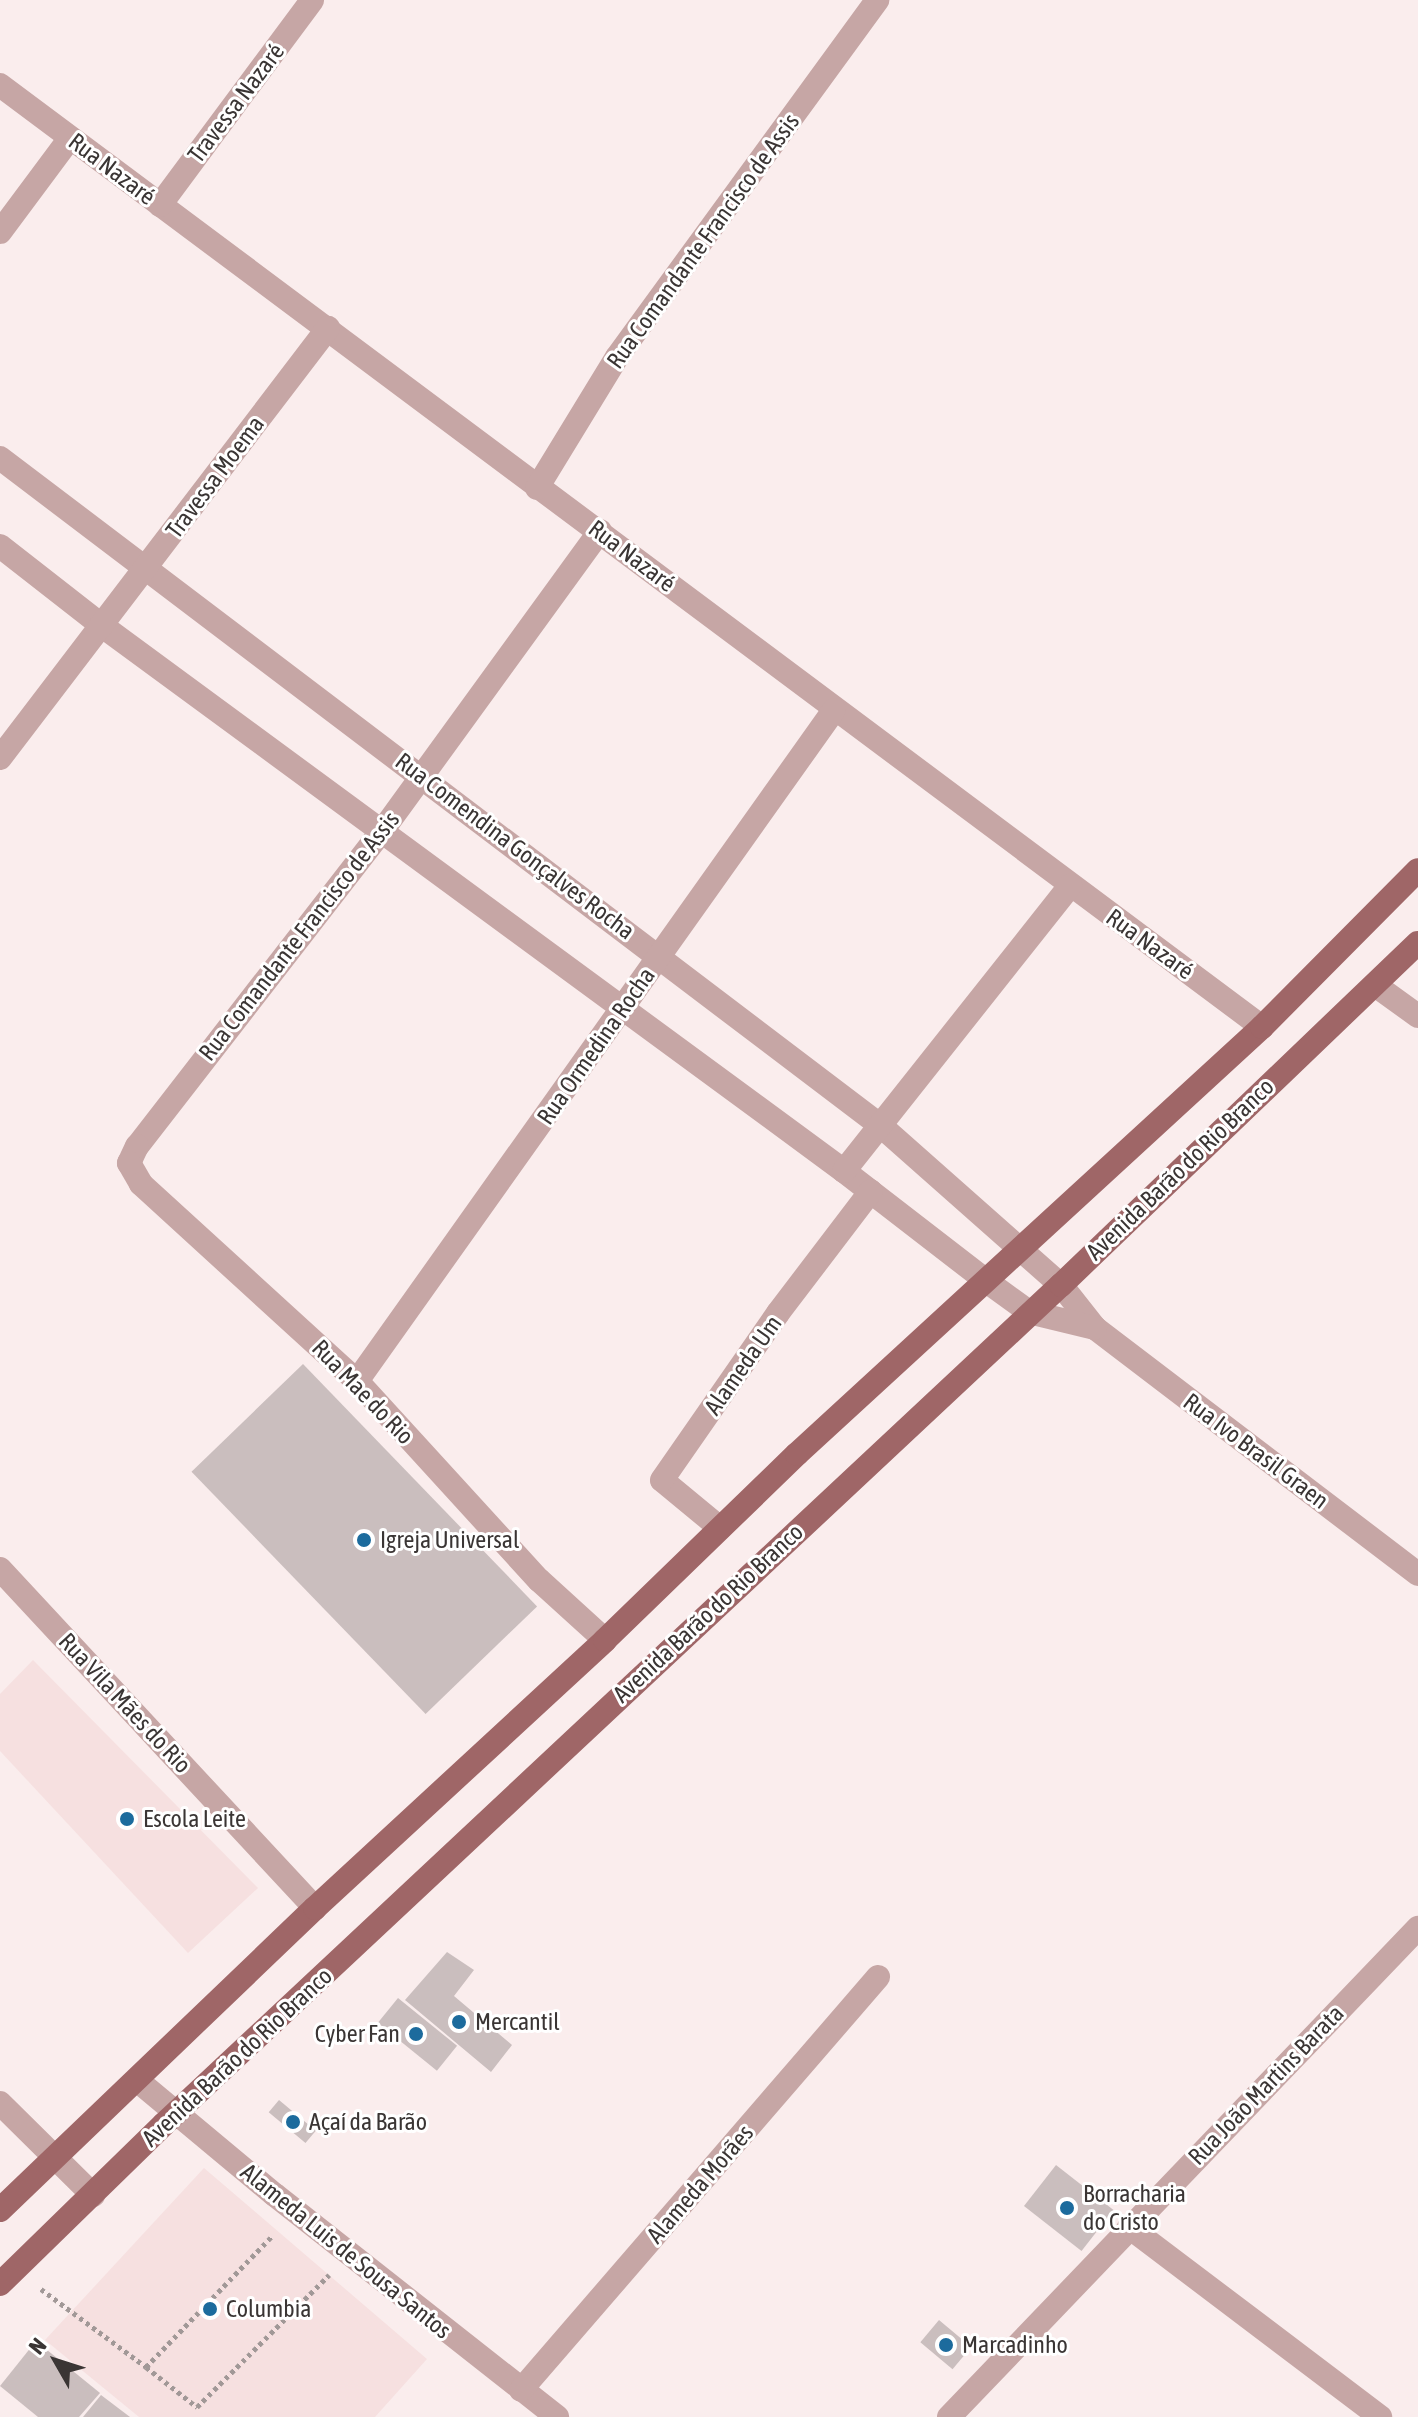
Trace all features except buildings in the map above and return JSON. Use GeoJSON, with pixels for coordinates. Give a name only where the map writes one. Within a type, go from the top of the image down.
{"type":"FeatureCollection","features":[{"type":"Feature","properties":{"kind":"main road","name":"Avenida Barão do Rio Branco"},"geometry":{"type":"LineString","coordinates":[[0,2210],[315,1908],[605,1640],[720,1528],[1262,1027],[1418,870]]}},
{"type":"Feature","properties":{"kind":"main road","name":"Avenida Barão do Rio Branco"},"geometry":{"type":"LineString","coordinates":[[7,2277],[177,2113],[1061,1285],[1215,1134],[1418,943]]}},
{"type":"Feature","properties":{"kind":"street","name":"Travessa Nazaré"},"geometry":{"type":"LineString","coordinates":[[160,205],[312,0]]}},
{"type":"Feature","properties":{"kind":"street","name":"Rua Comandante Francisco de Assis"},"geometry":{"type":"LineString","coordinates":[[537,488],[617,357],[877,0]]}},
{"type":"Feature","properties":{"kind":"street","name":"Rua Nazaré"},"geometry":{"type":"LineString","coordinates":[[0,85],[1262,1027]]}},
{"type":"Feature","properties":{"kind":"street"},"geometry":{"type":"LineString","coordinates":[[0,232],[70,138]]}},
{"type":"Feature","properties":{"kind":"street","name":"Travessa Moema"},"geometry":{"type":"LineString","coordinates":[[101,625],[328,328]]}},
{"type":"Feature","properties":{"kind":"street","name":"Rua Comendina Gonçalves Rocha"},"geometry":{"type":"LineString","coordinates":[[0,458],[422,774],[881,1126],[1061,1285]]}},
{"type":"Feature","properties":{"kind":"street","name":"Rua Comandante Francisco de Assis"},"geometry":{"type":"LineString","coordinates":[[137,1146],[381,832],[600,531]]}},
{"type":"Feature","properties":{"kind":"street"},"geometry":{"type":"LineString","coordinates":[[0,546],[101,625],[844,1171],[1029,1312]]}},
{"type":"Feature","properties":{"kind":"street"},"geometry":{"type":"LineString","coordinates":[[0,758],[101,625]]}},
{"type":"Feature","properties":{"kind":"street","name":"Rua Ormedina Rocha"},"geometry":{"type":"LineString","coordinates":[[357,1381],[834,710]]}},
{"type":"Feature","properties":{"kind":"street"},"geometry":{"type":"LineString","coordinates":[[844,1171],[1070,886]]}},
{"type":"Feature","properties":{"kind":"street"},"geometry":{"type":"LineString","coordinates":[[1375,985],[1418,1016]]}},
{"type":"Feature","properties":{"kind":"street","name":"Rua Mae do Rio"},"geometry":{"type":"LineString","coordinates":[[137,1146],[129,1163],[141,1184],[357,1381],[539,1580],[605,1640]]}},
{"type":"Feature","properties":{"kind":"street","name":"Alameda Um"},"geometry":{"type":"LineString","coordinates":[[720,1528],[662,1480],[778,1313],[871,1191]]}},
{"type":"Feature","properties":{"kind":"street","name":"Rua Ivo Brasil Graen"},"geometry":{"type":"LineString","coordinates":[[1061,1285],[1095,1328],[1418,1574]]}},
{"type":"Feature","properties":{"kind":"street","name":"Rua Ivo Brasil Graen"},"geometry":{"type":"LineString","coordinates":[[1029,1312],[1095,1328]]}},
{"type":"Feature","properties":{"kind":"street","name":"Rua Vila Mães do Rio"},"geometry":{"type":"LineString","coordinates":[[0,1569],[315,1908]]}},
{"type":"Feature","properties":{"kind":"street","name":"Rua João Martins Barata"},"geometry":{"type":"LineString","coordinates":[[949,2417],[1418,1928]]}},
{"type":"Feature","properties":{"kind":"street","name":"Alameda Morães"},"geometry":{"type":"LineString","coordinates":[[521,2390],[878,1977]]}},
{"type":"Feature","properties":{"kind":"street","name":"Alameda Luis de Sousa Santos"},"geometry":{"type":"LineString","coordinates":[[138,2081],[348,2253],[557,2417]]}},
{"type":"Feature","properties":{"kind":"street"},"geometry":{"type":"LineString","coordinates":[[0,2103],[93,2195]]}},
{"type":"Feature","properties":{"kind":"street"},"geometry":{"type":"LineString","coordinates":[[1129,2227],[1380,2417]]}},
{"type":"Feature","properties":{"kind":"path"},"geometry":{"type":"LineString","coordinates":[[146,2367],[273,2237],[261,2227]]}},
{"type":"Feature","properties":{"kind":"path"},"geometry":{"type":"LineString","coordinates":[[7,2277],[146,2367],[197,2407],[304,2302],[348,2253]]}},
{"type":"Feature","properties":{"kind":"shaded area","name":"Escola Leite"},"geometry":{"type":"Polygon","coordinates":[[[33,1660],[258,1888],[188,1953],[0,1751],[0,1694],[33,1660]]]}},
{"type":"Feature","properties":{"kind":"shaded area"},"geometry":{"type":"Polygon","coordinates":[[[204,2168],[427,2359],[375,2417],[139,2417],[45,2340],[204,2168]]]}},
{"type":"Feature","properties":{"kind":"place","name":"Igreja Universal"},"geometry":{"type":"Point","coordinates":[364,1540]}},
{"type":"Feature","properties":{"kind":"place","name":"Escola Leite"},"geometry":{"type":"Point","coordinates":[127,1819]}},
{"type":"Feature","properties":{"kind":"place","name":"Mercantil"},"geometry":{"type":"Point","coordinates":[459,2022]}},
{"type":"Feature","properties":{"kind":"place","name":"Cyber Fan"},"geometry":{"type":"Point","coordinates":[416,2034]}},
{"type":"Feature","properties":{"kind":"place","name":"Açaí da Barão"},"geometry":{"type":"Point","coordinates":[293,2122]}},
{"type":"Feature","properties":{"kind":"place","name":"Borracharia do Cristo"},"geometry":{"type":"Point","coordinates":[1067,2208]}},
{"type":"Feature","properties":{"kind":"place","name":"Columbia"},"geometry":{"type":"Point","coordinates":[210,2309]}},
{"type":"Feature","properties":{"kind":"place","name":"Marcadinho"},"geometry":{"type":"Point","coordinates":[946,2345]}}]}
